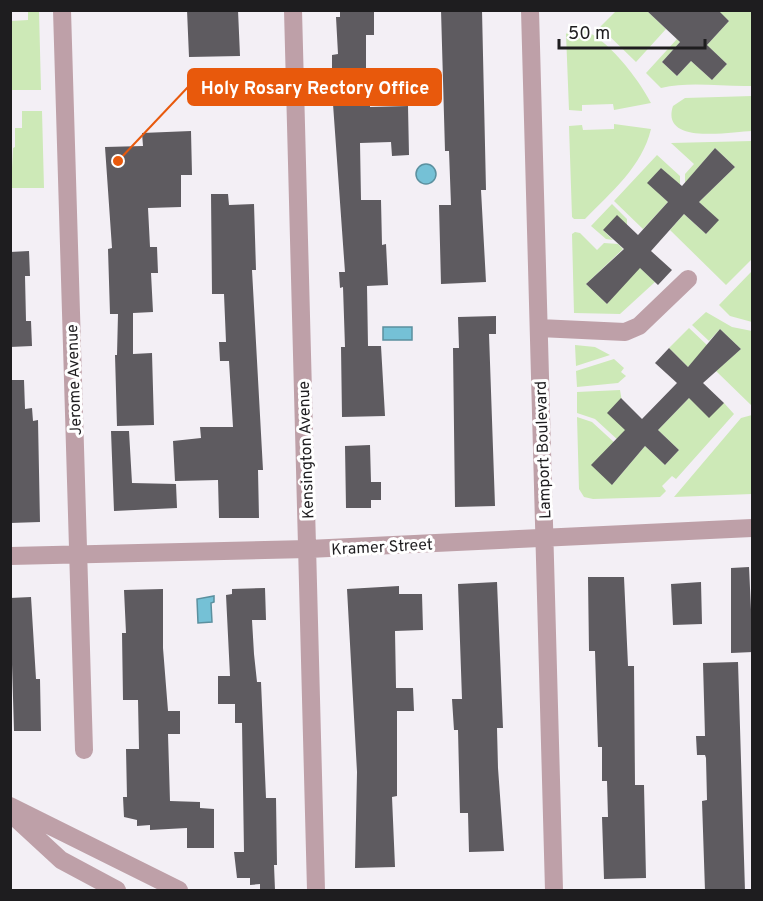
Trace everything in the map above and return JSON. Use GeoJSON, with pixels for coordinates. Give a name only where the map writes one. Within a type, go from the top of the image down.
{"type":"FeatureCollection","features":[{"type":"Feature","properties":{"kind":"street","name":"Jerome Avenue"},"geometry":{"type":"LineString","coordinates":[[62,10],[84,750]]}},
{"type":"Feature","properties":{"kind":"street","name":"Kensington Avenue"},"geometry":{"type":"LineString","coordinates":[[293,10],[316,891]]}},
{"type":"Feature","properties":{"kind":"street","name":"Lamport Boulevard"},"geometry":{"type":"LineString","coordinates":[[530,10],[554,891]]}},
{"type":"Feature","properties":{"kind":"street"},"geometry":{"type":"LineString","coordinates":[[539,328],[625,332],[639,326],[688,279]]}},
{"type":"Feature","properties":{"kind":"street","name":"Kramer Street"},"geometry":{"type":"LineString","coordinates":[[10,556],[308,549],[753,528]]}},
{"type":"Feature","properties":{"kind":"street"},"geometry":{"type":"LineString","coordinates":[[10,806],[179,891]]}},
{"type":"Feature","properties":{"kind":"street"},"geometry":{"type":"LineString","coordinates":[[10,813],[61,860],[117,891]]}},
{"type":"Feature","properties":{"kind":"green space"},"geometry":{"type":"Polygon","coordinates":[[[646,10],[666,29],[636,62],[600,27],[616,11],[646,10]]]}},
{"type":"Feature","properties":{"kind":"green space"},"geometry":{"type":"Polygon","coordinates":[[[28,11],[39,11],[41,90],[11,90],[11,21],[28,20],[28,11]]]}},
{"type":"Feature","properties":{"kind":"green space"},"geometry":{"type":"Polygon","coordinates":[[[718,11],[752,11],[752,86],[695,85],[661,88],[646,73],[677,39],[680,42],[662,62],[677,76],[691,61],[712,80],[727,64],[707,45],[729,21],[718,11]]]}},
{"type":"Feature","properties":{"kind":"green space"},"geometry":{"type":"Polygon","coordinates":[[[573,27],[595,36],[607,46],[638,81],[651,103],[614,110],[613,104],[582,105],[582,111],[569,110],[566,34],[573,27]]]}},
{"type":"Feature","properties":{"kind":"green space"},"geometry":{"type":"Polygon","coordinates":[[[752,96],[752,131],[714,134],[687,131],[677,127],[672,118],[673,106],[685,98],[752,96]]]}},
{"type":"Feature","properties":{"kind":"green space"},"geometry":{"type":"Polygon","coordinates":[[[22,111],[42,111],[44,188],[11,188],[15,128],[22,128],[22,111]]]}},
{"type":"Feature","properties":{"kind":"green space"},"geometry":{"type":"Polygon","coordinates":[[[614,124],[651,129],[647,143],[633,167],[615,189],[585,219],[574,219],[572,217],[569,126],[582,125],[583,130],[614,129],[614,124]]]}},
{"type":"Feature","properties":{"kind":"green space"},"geometry":{"type":"Polygon","coordinates":[[[752,141],[752,259],[726,285],[670,230],[684,214],[706,234],[718,220],[699,202],[735,167],[715,148],[685,183],[685,174],[694,164],[671,143],[752,141]]]}},
{"type":"Feature","properties":{"kind":"green space"},"geometry":{"type":"Polygon","coordinates":[[[657,155],[680,176],[680,185],[661,168],[648,183],[668,202],[643,229],[614,201],[657,155]]]}},
{"type":"Feature","properties":{"kind":"green space"},"geometry":{"type":"Polygon","coordinates":[[[612,204],[627,219],[627,225],[603,230],[613,240],[606,239],[591,226],[612,204]]]}},
{"type":"Feature","properties":{"kind":"green space"},"geometry":{"type":"Polygon","coordinates":[[[580,233],[597,250],[604,243],[618,244],[623,249],[586,284],[607,304],[638,266],[655,282],[620,314],[574,313],[572,234],[580,233]]]}},
{"type":"Feature","properties":{"kind":"green space"},"geometry":{"type":"Polygon","coordinates":[[[752,271],[752,322],[730,316],[719,305],[752,271]]]}},
{"type":"Feature","properties":{"kind":"green space"},"geometry":{"type":"Polygon","coordinates":[[[706,312],[732,327],[752,331],[752,406],[716,371],[741,349],[720,329],[709,341],[692,325],[706,312]]]}},
{"type":"Feature","properties":{"kind":"green space"},"geometry":{"type":"Polygon","coordinates":[[[689,328],[708,346],[688,367],[669,348],[689,328]]]}},
{"type":"Feature","properties":{"kind":"green space"},"geometry":{"type":"Polygon","coordinates":[[[575,345],[595,347],[610,355],[576,366],[575,345]]]}},
{"type":"Feature","properties":{"kind":"green space"},"geometry":{"type":"Polygon","coordinates":[[[614,359],[624,368],[621,372],[626,376],[618,383],[577,387],[576,371],[614,359]]]}},
{"type":"Feature","properties":{"kind":"green space"},"geometry":{"type":"Polygon","coordinates":[[[620,390],[627,432],[619,441],[595,419],[577,413],[577,392],[620,390]]]}},
{"type":"Feature","properties":{"kind":"green space"},"geometry":{"type":"Polygon","coordinates":[[[689,398],[724,403],[734,414],[676,479],[672,476],[662,486],[666,491],[660,497],[593,499],[584,497],[579,489],[577,417],[592,422],[616,444],[612,485],[645,446],[665,465],[679,450],[658,430],[689,398]]]}},
{"type":"Feature","properties":{"kind":"green space"},"geometry":{"type":"Polygon","coordinates":[[[752,415],[752,494],[674,497],[741,418],[752,415]]]}},
{"type":"Feature","properties":{"kind":"water"},"geometry":{"type":"Polygon","coordinates":[[[422,164],[430,164],[436,170],[436,178],[430,184],[422,184],[416,178],[416,170],[422,164]]]}},
{"type":"Feature","properties":{"kind":"water"},"geometry":{"type":"Polygon","coordinates":[[[383,327],[412,327],[412,340],[383,340],[383,327]]]}},
{"type":"Feature","properties":{"kind":"water"},"geometry":{"type":"Polygon","coordinates":[[[214,596],[214,602],[211,603],[212,622],[198,623],[197,599],[214,596]]]}},
{"type":"Feature","properties":{"kind":"building"},"geometry":{"type":"Polygon","coordinates":[[[187,10],[238,10],[240,56],[189,57],[187,10]]]}},
{"type":"Feature","properties":{"kind":"building"},"geometry":{"type":"Polygon","coordinates":[[[340,10],[374,10],[374,35],[366,35],[366,89],[370,89],[370,107],[408,106],[409,155],[392,156],[391,142],[360,143],[361,200],[381,200],[382,245],[386,244],[388,285],[367,286],[368,346],[381,346],[385,416],[342,417],[341,347],[345,347],[343,287],[340,288],[339,272],[345,272],[332,90],[332,55],[338,54],[336,17],[340,17],[340,10]]]}},
{"type":"Feature","properties":{"kind":"building"},"geometry":{"type":"Polygon","coordinates":[[[441,10],[482,10],[486,190],[481,190],[486,282],[441,284],[439,205],[451,205],[449,151],[445,151],[441,10]]]}},
{"type":"Feature","properties":{"kind":"building"},"geometry":{"type":"Polygon","coordinates":[[[646,10],[718,10],[729,21],[707,45],[727,64],[712,80],[691,61],[677,76],[662,62],[680,42],[646,10]]]}},
{"type":"Feature","properties":{"kind":"building"},"geometry":{"type":"Polygon","coordinates":[[[191,131],[192,175],[181,175],[181,207],[148,208],[150,247],[157,247],[158,273],[151,273],[153,312],[133,313],[133,354],[152,353],[154,425],[117,426],[115,355],[117,355],[118,314],[110,314],[108,249],[112,248],[105,147],[143,146],[142,133],[191,131]]]}},
{"type":"Feature","properties":{"kind":"building"},"geometry":{"type":"Polygon","coordinates":[[[715,148],[735,167],[699,202],[719,220],[706,234],[684,214],[651,251],[672,270],[658,285],[640,268],[607,304],[586,284],[624,249],[603,230],[617,215],[638,235],[668,202],[647,183],[661,168],[682,186],[715,148]]]}},
{"type":"Feature","properties":{"kind":"building"},"geometry":{"type":"Polygon","coordinates":[[[211,194],[228,194],[229,205],[254,204],[256,270],[252,270],[263,470],[258,470],[259,518],[219,518],[218,480],[175,481],[173,441],[201,438],[200,427],[233,427],[229,361],[220,361],[219,342],[226,342],[224,294],[212,294],[211,194]]]}},
{"type":"Feature","properties":{"kind":"building"},"geometry":{"type":"Polygon","coordinates":[[[29,251],[30,276],[25,276],[26,321],[31,321],[32,346],[10,347],[10,252],[29,251]]]}},
{"type":"Feature","properties":{"kind":"building"},"geometry":{"type":"Polygon","coordinates":[[[496,316],[496,334],[489,334],[495,506],[455,507],[453,348],[459,348],[458,317],[496,316]]]}},
{"type":"Feature","properties":{"kind":"building"},"geometry":{"type":"Polygon","coordinates":[[[720,329],[741,349],[703,383],[724,403],[709,418],[689,398],[658,430],[679,450],[665,465],[645,446],[612,485],[591,465],[625,430],[607,413],[621,398],[642,419],[677,383],[655,363],[669,348],[688,367],[720,329]]]}},
{"type":"Feature","properties":{"kind":"building"},"geometry":{"type":"Polygon","coordinates":[[[10,380],[24,380],[25,409],[32,408],[33,421],[38,420],[40,522],[10,523],[10,380]]]}},
{"type":"Feature","properties":{"kind":"building"},"geometry":{"type":"Polygon","coordinates":[[[111,431],[129,431],[132,483],[176,484],[177,508],[114,511],[111,431]]]}},
{"type":"Feature","properties":{"kind":"building"},"geometry":{"type":"Polygon","coordinates":[[[370,445],[371,482],[381,482],[381,500],[371,500],[371,508],[346,508],[345,446],[370,445]]]}},
{"type":"Feature","properties":{"kind":"building"},"geometry":{"type":"Polygon","coordinates":[[[749,567],[753,652],[731,653],[731,568],[749,567]]]}},
{"type":"Feature","properties":{"kind":"building"},"geometry":{"type":"Polygon","coordinates":[[[588,577],[624,577],[628,666],[634,666],[635,785],[644,785],[646,878],[604,879],[602,817],[608,817],[607,781],[602,781],[602,747],[598,747],[595,651],[589,651],[588,577]]]}},
{"type":"Feature","properties":{"kind":"building"},"geometry":{"type":"Polygon","coordinates":[[[497,582],[503,728],[497,728],[498,768],[504,851],[469,852],[468,813],[460,813],[458,730],[454,730],[452,699],[462,699],[458,584],[497,582]]]}},
{"type":"Feature","properties":{"kind":"building"},"geometry":{"type":"Polygon","coordinates":[[[701,582],[702,624],[673,625],[671,584],[701,582]]]}},
{"type":"Feature","properties":{"kind":"building"},"geometry":{"type":"Polygon","coordinates":[[[399,586],[399,594],[422,594],[423,630],[395,631],[396,688],[413,688],[414,711],[397,711],[397,796],[392,797],[395,867],[355,868],[357,772],[347,589],[399,586]]]}},
{"type":"Feature","properties":{"kind":"building"},"geometry":{"type":"Polygon","coordinates":[[[265,588],[266,620],[252,620],[257,682],[261,682],[266,798],[276,798],[275,890],[260,890],[260,884],[250,885],[250,878],[237,878],[234,852],[244,852],[242,723],[235,723],[235,704],[218,704],[218,676],[230,676],[226,595],[232,594],[232,589],[265,588]]]}},
{"type":"Feature","properties":{"kind":"building"},"geometry":{"type":"Polygon","coordinates":[[[163,589],[163,648],[168,711],[180,711],[180,734],[168,734],[170,801],[200,802],[200,808],[214,809],[214,848],[187,848],[187,828],[150,830],[150,825],[137,826],[137,820],[124,817],[123,797],[127,797],[126,749],[139,749],[138,700],[123,700],[122,633],[126,633],[124,590],[163,589]]]}},
{"type":"Feature","properties":{"kind":"building"},"geometry":{"type":"Polygon","coordinates":[[[31,597],[36,679],[40,679],[41,731],[14,731],[10,598],[31,597]]]}},
{"type":"Feature","properties":{"kind":"building"},"geometry":{"type":"Polygon","coordinates":[[[738,662],[745,891],[705,891],[702,801],[707,800],[706,758],[705,755],[697,755],[696,736],[705,736],[703,663],[738,662]]]}},
{"type":"Feature","properties":{"kind":"place","name":"Holy Rosary Rectory Office"},"geometry":{"type":"Point","coordinates":[118,161]}}]}
